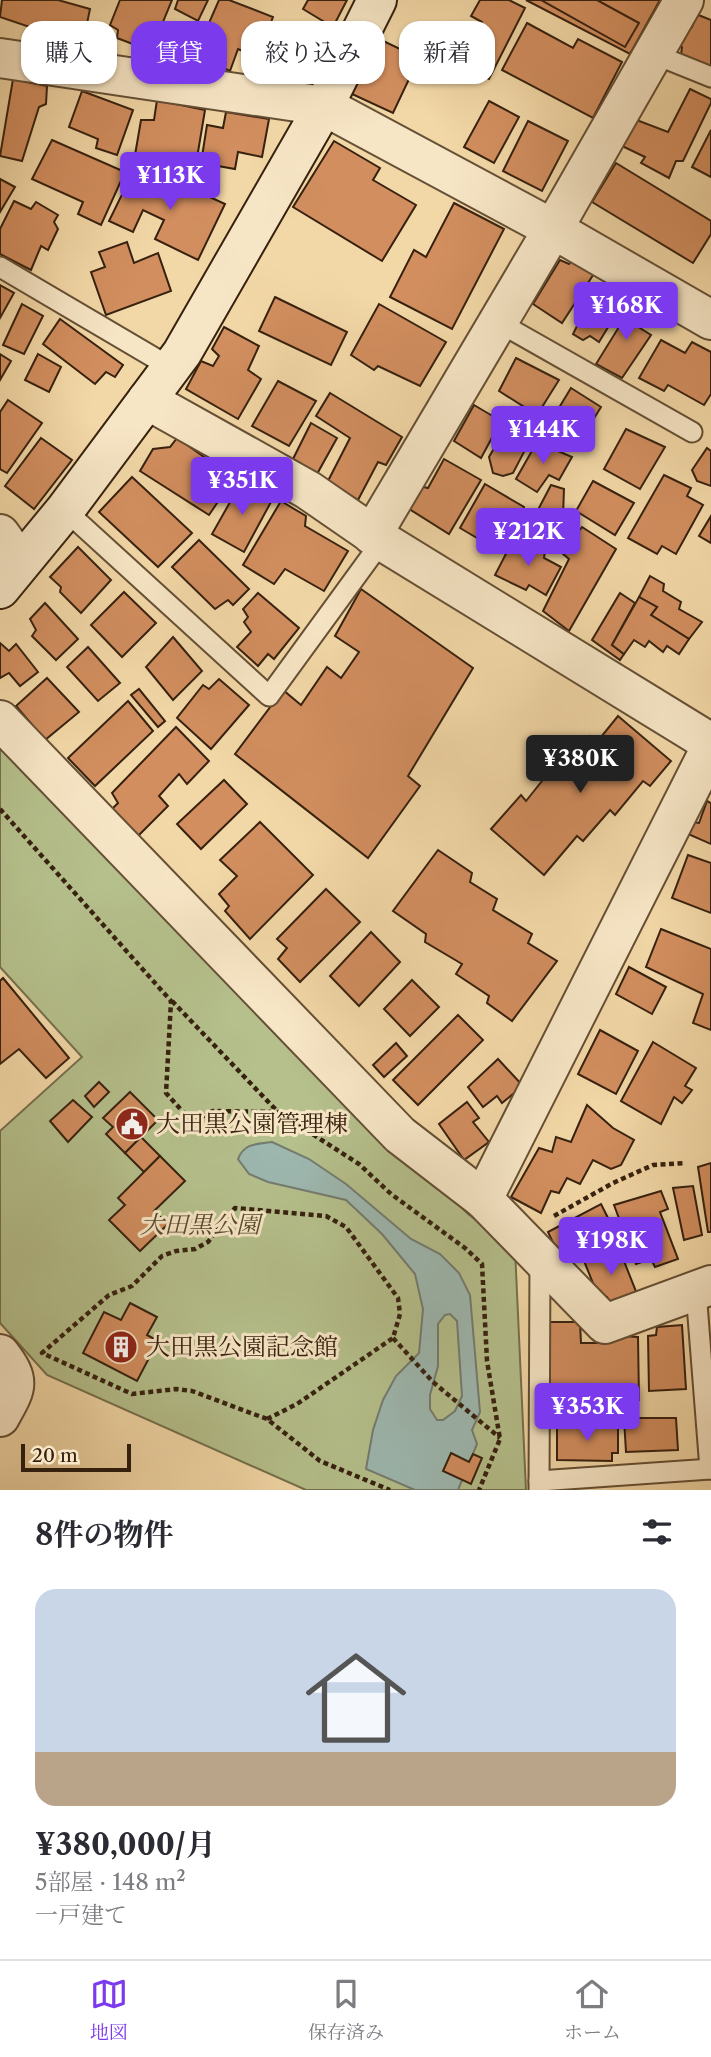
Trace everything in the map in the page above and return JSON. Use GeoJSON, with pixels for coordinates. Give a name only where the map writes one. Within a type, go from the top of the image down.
{"type":"FeatureCollection","features":[{"type":"Feature","properties":{"kind":"street"},"geometry":{"type":"LineString","coordinates":[[7,562],[65,510],[182,353],[324,106],[377,0]]}},
{"type":"Feature","properties":{"kind":"street"},"geometry":{"type":"LineString","coordinates":[[377,538],[684,0]]}},
{"type":"Feature","properties":{"kind":"street"},"geometry":{"type":"LineString","coordinates":[[0,58],[324,106],[553,229],[711,320]]}},
{"type":"Feature","properties":{"kind":"street"},"geometry":{"type":"LineString","coordinates":[[147,400],[308,490],[377,538],[711,745],[483,1199]]}},
{"type":"Feature","properties":{"kind":"street"},"geometry":{"type":"LineString","coordinates":[[0,720],[400,1135],[483,1199],[605,1324],[703,1288]]}},
{"type":"Feature","properties":{"kind":"street"},"geometry":{"type":"LineString","coordinates":[[0,1354],[14,1372],[16,1388],[0,1418]]}},
{"type":"Feature","properties":{"kind":"lane"},"geometry":{"type":"LineString","coordinates":[[654,54],[711,76]]}},
{"type":"Feature","properties":{"kind":"lane"},"geometry":{"type":"LineString","coordinates":[[0,267],[170,367]]}},
{"type":"Feature","properties":{"kind":"lane"},"geometry":{"type":"LineString","coordinates":[[498,322],[692,432]]}},
{"type":"Feature","properties":{"kind":"lane"},"geometry":{"type":"LineString","coordinates":[[65,510],[269,696],[377,538]]}},
{"type":"Feature","properties":{"kind":"lane"},"geometry":{"type":"LineString","coordinates":[[530,1246],[539,1485],[710,1469],[703,1288]]}},
{"type":"Feature","properties":{"kind":"path"},"geometry":{"type":"LineString","coordinates":[[0,809],[172,1000],[278,1112],[359,1164],[391,1194],[465,1248],[482,1264],[487,1361],[500,1439],[479,1490]]}},
{"type":"Feature","properties":{"kind":"path"},"geometry":{"type":"LineString","coordinates":[[172,1000],[166,1093],[192,1122],[213,1111],[278,1112]]}},
{"type":"Feature","properties":{"kind":"path"},"geometry":{"type":"LineString","coordinates":[[530,1246],[613,1183],[653,1165],[686,1163]]}},
{"type":"Feature","properties":{"kind":"path"},"geometry":{"type":"LineString","coordinates":[[267,1419],[297,1404],[393,1338],[400,1314],[398,1298],[346,1227],[326,1216],[242,1206],[229,1213],[208,1242],[195,1249],[162,1256],[132,1286],[109,1295],[42,1353],[132,1394],[176,1388],[192,1391],[267,1419],[320,1461],[390,1490]]}},
{"type":"Feature","properties":{"kind":"path"},"geometry":{"type":"LineString","coordinates":[[393,1338],[433,1382],[500,1439]]}},
{"type":"Feature","properties":{"kind":"green space","name":"大田黒公園"},"geometry":{"type":"Polygon","coordinates":[[[0,744],[468,1214],[515,1249],[526,1490],[306,1490],[47,1375],[0,1323],[0,1131],[82,1057],[0,967],[0,744]]]}},
{"type":"Feature","properties":{"kind":"water"},"geometry":{"type":"Polygon","coordinates":[[[272,1142],[309,1159],[346,1184],[411,1239],[440,1254],[459,1273],[470,1295],[480,1412],[472,1430],[477,1444],[458,1490],[415,1490],[366,1469],[373,1430],[383,1400],[396,1376],[419,1353],[423,1309],[415,1274],[382,1234],[346,1200],[268,1182],[249,1174],[238,1159],[241,1154],[252,1145],[272,1142]],[[450,1314],[445,1315],[438,1324],[438,1366],[430,1395],[430,1409],[437,1420],[443,1420],[455,1411],[462,1396],[457,1321],[450,1314]]]}},
{"type":"Feature","properties":{"kind":"building"},"geometry":{"type":"Polygon","coordinates":[[[2,0],[58,0],[90,9],[88,21],[21,21],[21,24],[0,17],[2,0]]]}},
{"type":"Feature","properties":{"kind":"building"},"geometry":{"type":"Polygon","coordinates":[[[120,0],[172,0],[163,21],[131,21],[131,43],[117,38],[117,21],[112,21],[120,0]]]}},
{"type":"Feature","properties":{"kind":"building"},"geometry":{"type":"Polygon","coordinates":[[[178,0],[208,0],[198,21],[175,9],[178,0]]]}},
{"type":"Feature","properties":{"kind":"building"},"geometry":{"type":"Polygon","coordinates":[[[219,0],[229,0],[273,17],[271,21],[241,21],[241,50],[238,49],[230,71],[227,70],[227,21],[210,21],[219,0]]]}},
{"type":"Feature","properties":{"kind":"building"},"geometry":{"type":"Polygon","coordinates":[[[308,0],[347,0],[336,21],[323,21],[303,9],[308,0]]]}},
{"type":"Feature","properties":{"kind":"building"},"geometry":{"type":"Polygon","coordinates":[[[480,0],[509,0],[525,8],[495,67],[495,21],[480,21],[471,16],[480,0]]]}},
{"type":"Feature","properties":{"kind":"building"},"geometry":{"type":"Polygon","coordinates":[[[526,0],[660,0],[630,54],[526,0]]]}},
{"type":"Feature","properties":{"kind":"building"},"geometry":{"type":"Polygon","coordinates":[[[541,0],[597,0],[639,23],[625,47],[541,0]]]}},
{"type":"Feature","properties":{"kind":"building"},"geometry":{"type":"Polygon","coordinates":[[[696,14],[711,20],[711,66],[681,55],[682,47],[677,44],[684,24],[692,27],[696,14]]]}},
{"type":"Feature","properties":{"kind":"building"},"geometry":{"type":"Polygon","coordinates":[[[527,23],[573,48],[578,39],[622,62],[593,118],[502,70],[527,23]]]}},
{"type":"Feature","properties":{"kind":"building"},"geometry":{"type":"Polygon","coordinates":[[[385,42],[399,48],[399,84],[407,84],[393,113],[352,94],[357,84],[385,84],[385,42]]]}},
{"type":"Feature","properties":{"kind":"building"},"geometry":{"type":"Polygon","coordinates":[[[13,79],[21,81],[21,84],[47,86],[46,104],[39,107],[22,161],[0,156],[13,79]]]}},
{"type":"Feature","properties":{"kind":"building"},"geometry":{"type":"Polygon","coordinates":[[[690,89],[711,99],[711,103],[683,161],[676,161],[669,178],[641,163],[645,157],[620,145],[634,119],[668,132],[690,89]]]}},
{"type":"Feature","properties":{"kind":"building"},"geometry":{"type":"Polygon","coordinates":[[[82,91],[133,110],[117,155],[96,148],[98,139],[69,127],[82,91]]]}},
{"type":"Feature","properties":{"kind":"building"},"geometry":{"type":"Polygon","coordinates":[[[157,100],[205,110],[196,164],[135,155],[141,120],[154,120],[157,100]]]}},
{"type":"Feature","properties":{"kind":"building"},"geometry":{"type":"Polygon","coordinates":[[[489,101],[519,117],[494,163],[464,147],[489,101]]]}},
{"type":"Feature","properties":{"kind":"building"},"geometry":{"type":"Polygon","coordinates":[[[226,112],[269,119],[262,157],[238,152],[235,169],[201,163],[207,125],[223,128],[226,112]]]}},
{"type":"Feature","properties":{"kind":"building"},"geometry":{"type":"Polygon","coordinates":[[[528,121],[568,141],[542,191],[503,171],[528,121]]]}},
{"type":"Feature","properties":{"kind":"building"},"geometry":{"type":"Polygon","coordinates":[[[711,130],[711,177],[692,167],[711,130]]]}},
{"type":"Feature","properties":{"kind":"building"},"geometry":{"type":"Polygon","coordinates":[[[52,140],[125,172],[101,225],[78,214],[83,202],[32,179],[52,140]]]}},
{"type":"Feature","properties":{"kind":"building"},"geometry":{"type":"Polygon","coordinates":[[[334,141],[380,168],[373,180],[416,205],[382,261],[293,207],[334,141]]]}},
{"type":"Feature","properties":{"kind":"building"},"geometry":{"type":"Polygon","coordinates":[[[616,163],[711,221],[711,234],[693,263],[592,202],[616,163]]]}},
{"type":"Feature","properties":{"kind":"building"},"geometry":{"type":"Polygon","coordinates":[[[133,172],[154,182],[158,173],[225,204],[198,260],[155,239],[164,220],[143,210],[133,232],[109,221],[133,172]]]}},
{"type":"Feature","properties":{"kind":"building"},"geometry":{"type":"Polygon","coordinates":[[[0,179],[15,187],[0,212],[0,179]]]}},
{"type":"Feature","properties":{"kind":"building"},"geometry":{"type":"Polygon","coordinates":[[[14,201],[31,209],[36,202],[58,215],[54,222],[58,229],[48,250],[41,246],[31,270],[0,254],[0,229],[14,201]]]}},
{"type":"Feature","properties":{"kind":"building"},"geometry":{"type":"Polygon","coordinates":[[[454,203],[504,229],[452,329],[390,297],[414,250],[426,257],[454,203]]]}},
{"type":"Feature","properties":{"kind":"building"},"geometry":{"type":"Polygon","coordinates":[[[127,242],[134,263],[158,253],[171,291],[106,315],[91,272],[105,267],[99,252],[127,242]]]}},
{"type":"Feature","properties":{"kind":"building"},"geometry":{"type":"Polygon","coordinates":[[[575,255],[597,269],[562,323],[533,304],[560,260],[569,264],[575,255]]]}},
{"type":"Feature","properties":{"kind":"building"},"geometry":{"type":"Polygon","coordinates":[[[614,282],[629,293],[599,342],[590,336],[583,340],[573,334],[588,304],[597,307],[614,282]]]}},
{"type":"Feature","properties":{"kind":"building"},"geometry":{"type":"Polygon","coordinates":[[[0,285],[14,293],[0,318],[0,285]]]}},
{"type":"Feature","properties":{"kind":"building"},"geometry":{"type":"Polygon","coordinates":[[[275,297],[347,332],[331,365],[259,331],[275,297]]]}},
{"type":"Feature","properties":{"kind":"building"},"geometry":{"type":"Polygon","coordinates":[[[635,301],[650,310],[640,328],[651,335],[622,378],[596,364],[635,301]]]}},
{"type":"Feature","properties":{"kind":"building"},"geometry":{"type":"Polygon","coordinates":[[[22,304],[43,316],[24,354],[3,345],[22,304]]]}},
{"type":"Feature","properties":{"kind":"building"},"geometry":{"type":"Polygon","coordinates":[[[379,304],[446,342],[420,386],[378,366],[374,370],[351,355],[379,304]]]}},
{"type":"Feature","properties":{"kind":"building"},"geometry":{"type":"Polygon","coordinates":[[[60,319],[123,365],[115,377],[106,372],[95,384],[43,344],[60,319]]]}},
{"type":"Feature","properties":{"kind":"building"},"geometry":{"type":"Polygon","coordinates":[[[224,327],[259,346],[248,370],[261,379],[238,419],[186,389],[201,361],[213,366],[219,356],[212,349],[224,327]]]}},
{"type":"Feature","properties":{"kind":"building"},"geometry":{"type":"Polygon","coordinates":[[[661,340],[685,353],[692,342],[711,352],[711,394],[704,405],[668,385],[664,391],[639,378],[661,340]]]}},
{"type":"Feature","properties":{"kind":"building"},"geometry":{"type":"Polygon","coordinates":[[[0,354],[11,361],[0,380],[0,354]]]}},
{"type":"Feature","properties":{"kind":"building"},"geometry":{"type":"Polygon","coordinates":[[[38,354],[61,367],[49,392],[25,380],[38,354]]]}},
{"type":"Feature","properties":{"kind":"building"},"geometry":{"type":"Polygon","coordinates":[[[516,358],[559,380],[537,415],[499,391],[516,358]]]}},
{"type":"Feature","properties":{"kind":"building"},"geometry":{"type":"Polygon","coordinates":[[[278,381],[316,401],[289,446],[252,426],[278,381]]]}},
{"type":"Feature","properties":{"kind":"building"},"geometry":{"type":"Polygon","coordinates":[[[571,388],[601,407],[575,449],[545,431],[571,388]]]}},
{"type":"Feature","properties":{"kind":"building"},"geometry":{"type":"Polygon","coordinates":[[[330,393],[402,437],[386,465],[378,462],[358,500],[328,481],[350,438],[316,416],[330,393]]]}},
{"type":"Feature","properties":{"kind":"building"},"geometry":{"type":"Polygon","coordinates":[[[8,400],[42,423],[7,473],[0,469],[0,412],[8,400]]]}},
{"type":"Feature","properties":{"kind":"building"},"geometry":{"type":"Polygon","coordinates":[[[474,405],[501,421],[481,458],[454,441],[474,405]]]}},
{"type":"Feature","properties":{"kind":"building"},"geometry":{"type":"Polygon","coordinates":[[[512,418],[535,431],[513,473],[503,476],[493,473],[489,457],[512,418]]]}},
{"type":"Feature","properties":{"kind":"building"},"geometry":{"type":"Polygon","coordinates":[[[311,423],[337,438],[317,474],[293,459],[311,423]]]}},
{"type":"Feature","properties":{"kind":"building"},"geometry":{"type":"Polygon","coordinates":[[[626,429],[665,447],[640,489],[604,469],[626,429]]]}},
{"type":"Feature","properties":{"kind":"building"},"geometry":{"type":"Polygon","coordinates":[[[41,438],[72,460],[34,509],[5,486],[41,438]]]}},
{"type":"Feature","properties":{"kind":"building"},"geometry":{"type":"Polygon","coordinates":[[[177,438],[207,459],[212,454],[225,462],[223,470],[234,478],[209,515],[140,471],[153,449],[170,447],[177,438]]]}},
{"type":"Feature","properties":{"kind":"building"},"geometry":{"type":"Polygon","coordinates":[[[537,442],[572,457],[559,480],[549,475],[537,492],[516,479],[537,442]]]}},
{"type":"Feature","properties":{"kind":"building"},"geometry":{"type":"Polygon","coordinates":[[[707,448],[711,451],[711,486],[697,481],[692,470],[707,448]]]}},
{"type":"Feature","properties":{"kind":"building"},"geometry":{"type":"Polygon","coordinates":[[[444,459],[481,480],[449,534],[406,507],[419,486],[428,488],[444,459]]]}},
{"type":"Feature","properties":{"kind":"building"},"geometry":{"type":"Polygon","coordinates":[[[664,475],[691,488],[687,496],[703,505],[676,554],[662,546],[657,554],[628,538],[664,475]]]}},
{"type":"Feature","properties":{"kind":"building"},"geometry":{"type":"Polygon","coordinates":[[[132,477],[192,533],[158,567],[99,512],[132,477]]]}},
{"type":"Feature","properties":{"kind":"building"},"geometry":{"type":"Polygon","coordinates":[[[242,481],[272,500],[244,552],[212,534],[242,481]]]}},
{"type":"Feature","properties":{"kind":"building"},"geometry":{"type":"Polygon","coordinates":[[[593,481],[634,503],[615,535],[576,511],[593,481]]]}},
{"type":"Feature","properties":{"kind":"building"},"geometry":{"type":"Polygon","coordinates":[[[485,484],[524,507],[522,514],[530,519],[519,533],[513,529],[499,551],[460,528],[485,484]]]}},
{"type":"Feature","properties":{"kind":"building"},"geometry":{"type":"Polygon","coordinates":[[[551,485],[564,489],[563,516],[549,537],[529,527],[551,485]]]}},
{"type":"Feature","properties":{"kind":"building"},"geometry":{"type":"Polygon","coordinates":[[[281,501],[306,516],[305,526],[348,551],[324,591],[285,569],[274,584],[243,565],[281,501]]]}},
{"type":"Feature","properties":{"kind":"building"},"geometry":{"type":"Polygon","coordinates":[[[711,516],[711,543],[699,536],[711,516]]]}},
{"type":"Feature","properties":{"kind":"building"},"geometry":{"type":"Polygon","coordinates":[[[582,527],[616,549],[569,631],[543,611],[569,559],[562,553],[582,527]]]}},
{"type":"Feature","properties":{"kind":"building"},"geometry":{"type":"Polygon","coordinates":[[[199,540],[249,589],[233,605],[228,600],[215,609],[172,567],[199,540]]]}},
{"type":"Feature","properties":{"kind":"building"},"geometry":{"type":"Polygon","coordinates":[[[527,541],[545,551],[544,558],[561,567],[546,595],[529,585],[526,590],[495,575],[510,546],[522,551],[527,541]]]}},
{"type":"Feature","properties":{"kind":"building"},"geometry":{"type":"Polygon","coordinates":[[[78,547],[111,580],[81,613],[60,592],[61,587],[50,577],[78,547]]]}},
{"type":"Feature","properties":{"kind":"building"},"geometry":{"type":"Polygon","coordinates":[[[650,576],[664,584],[663,591],[681,602],[679,609],[702,622],[689,639],[651,615],[657,607],[639,597],[650,576]]]}},
{"type":"Feature","properties":{"kind":"building"},"geometry":{"type":"Polygon","coordinates":[[[361,589],[473,668],[408,776],[420,786],[368,858],[235,754],[283,690],[301,705],[327,667],[341,678],[359,652],[335,636],[361,589]]]}},
{"type":"Feature","properties":{"kind":"building"},"geometry":{"type":"Polygon","coordinates":[[[124,592],[156,623],[122,657],[91,625],[124,592]]]}},
{"type":"Feature","properties":{"kind":"building"},"geometry":{"type":"Polygon","coordinates":[[[258,593],[299,628],[274,659],[268,654],[258,666],[237,647],[251,632],[244,622],[248,617],[243,609],[258,593]]]}},
{"type":"Feature","properties":{"kind":"building"},"geometry":{"type":"Polygon","coordinates":[[[620,593],[635,603],[612,645],[624,654],[620,660],[592,640],[620,593]]]}},
{"type":"Feature","properties":{"kind":"building"},"geometry":{"type":"Polygon","coordinates":[[[639,597],[657,607],[651,615],[689,639],[679,654],[667,646],[663,652],[649,641],[645,647],[634,640],[624,654],[612,645],[639,597]]]}},
{"type":"Feature","properties":{"kind":"building"},"geometry":{"type":"Polygon","coordinates":[[[45,603],[78,639],[56,660],[32,636],[36,630],[30,619],[45,603]]]}},
{"type":"Feature","properties":{"kind":"building"},"geometry":{"type":"Polygon","coordinates":[[[173,637],[202,671],[173,700],[146,667],[173,637]]]}},
{"type":"Feature","properties":{"kind":"building"},"geometry":{"type":"Polygon","coordinates":[[[0,643],[9,651],[16,644],[38,672],[20,686],[9,673],[0,678],[0,643]]]}},
{"type":"Feature","properties":{"kind":"building"},"geometry":{"type":"Polygon","coordinates":[[[88,647],[120,683],[98,701],[67,667],[88,647]]]}},
{"type":"Feature","properties":{"kind":"building"},"geometry":{"type":"Polygon","coordinates":[[[47,678],[79,712],[45,740],[16,706],[47,678]]]}},
{"type":"Feature","properties":{"kind":"building"},"geometry":{"type":"Polygon","coordinates":[[[219,679],[249,705],[211,749],[177,718],[203,685],[209,689],[219,679]]]}},
{"type":"Feature","properties":{"kind":"building"},"geometry":{"type":"Polygon","coordinates":[[[139,689],[165,721],[158,727],[131,695],[139,689]]]}},
{"type":"Feature","properties":{"kind":"building"},"geometry":{"type":"Polygon","coordinates":[[[128,701],[153,731],[95,786],[68,758],[128,701]]]}},
{"type":"Feature","properties":{"kind":"building"},"geometry":{"type":"Polygon","coordinates":[[[618,716],[671,761],[650,786],[643,781],[615,815],[610,810],[583,841],[577,836],[544,875],[491,829],[521,795],[526,801],[550,771],[557,778],[590,736],[597,742],[618,716]]]}},
{"type":"Feature","properties":{"kind":"building"},"geometry":{"type":"Polygon","coordinates":[[[176,727],[209,761],[187,784],[179,774],[159,796],[168,806],[137,837],[111,810],[118,803],[112,793],[176,727]]]}},
{"type":"Feature","properties":{"kind":"building"},"geometry":{"type":"Polygon","coordinates":[[[224,780],[247,804],[201,849],[177,824],[224,780]]]}},
{"type":"Feature","properties":{"kind":"building"},"geometry":{"type":"Polygon","coordinates":[[[707,801],[711,803],[711,844],[688,834],[692,822],[699,823],[707,801]]]}},
{"type":"Feature","properties":{"kind":"building"},"geometry":{"type":"Polygon","coordinates":[[[260,822],[313,875],[250,939],[225,911],[229,906],[219,894],[237,876],[220,860],[260,822]]]}},
{"type":"Feature","properties":{"kind":"building"},"geometry":{"type":"Polygon","coordinates":[[[438,850],[472,873],[470,882],[497,899],[493,910],[532,934],[528,943],[557,961],[512,1021],[487,1003],[489,996],[456,974],[462,964],[425,942],[426,934],[393,911],[438,850]]]}},
{"type":"Feature","properties":{"kind":"building"},"geometry":{"type":"Polygon","coordinates":[[[688,855],[711,863],[711,913],[672,898],[688,855]]]}},
{"type":"Feature","properties":{"kind":"building"},"geometry":{"type":"Polygon","coordinates":[[[326,889],[360,922],[300,982],[278,959],[287,948],[277,939],[326,889]]]}},
{"type":"Feature","properties":{"kind":"building"},"geometry":{"type":"Polygon","coordinates":[[[661,929],[711,949],[711,1030],[693,1023],[703,994],[646,967],[661,929]]]}},
{"type":"Feature","properties":{"kind":"building"},"geometry":{"type":"Polygon","coordinates":[[[371,932],[400,962],[359,1006],[330,976],[371,932]]]}},
{"type":"Feature","properties":{"kind":"building"},"geometry":{"type":"Polygon","coordinates":[[[629,967],[666,987],[652,1014],[616,994],[629,967]]]}},
{"type":"Feature","properties":{"kind":"building"},"geometry":{"type":"Polygon","coordinates":[[[3,978],[69,1058],[46,1078],[19,1049],[0,1064],[0,981],[3,978]]]}},
{"type":"Feature","properties":{"kind":"building"},"geometry":{"type":"Polygon","coordinates":[[[412,980],[439,1007],[410,1036],[384,1009],[412,980]]]}},
{"type":"Feature","properties":{"kind":"building"},"geometry":{"type":"Polygon","coordinates":[[[458,1015],[483,1040],[418,1105],[393,1080],[458,1015]]]}},
{"type":"Feature","properties":{"kind":"building"},"geometry":{"type":"Polygon","coordinates":[[[600,1030],[638,1051],[616,1094],[578,1074],[600,1030]]]}},
{"type":"Feature","properties":{"kind":"building"},"geometry":{"type":"Polygon","coordinates":[[[653,1042],[696,1068],[685,1086],[692,1090],[682,1103],[674,1097],[661,1124],[621,1101],[653,1042]]]}},
{"type":"Feature","properties":{"kind":"building"},"geometry":{"type":"Polygon","coordinates":[[[396,1043],[407,1056],[384,1077],[373,1065],[396,1043]]]}},
{"type":"Feature","properties":{"kind":"building"},"geometry":{"type":"Polygon","coordinates":[[[498,1059],[523,1086],[502,1103],[497,1096],[483,1107],[468,1087],[498,1059]]]}},
{"type":"Feature","properties":{"kind":"building"},"geometry":{"type":"Polygon","coordinates":[[[99,1082],[109,1092],[94,1107],[85,1096],[99,1082]]]}},
{"type":"Feature","properties":{"kind":"building","name":"大田黒公園管理棟"},"geometry":{"type":"Polygon","coordinates":[[[130,1092],[158,1120],[125,1153],[106,1134],[113,1127],[103,1118],[130,1092]]]}},
{"type":"Feature","properties":{"kind":"building"},"geometry":{"type":"Polygon","coordinates":[[[73,1100],[92,1117],[68,1142],[50,1121],[73,1100]]]}},
{"type":"Feature","properties":{"kind":"building"},"geometry":{"type":"Polygon","coordinates":[[[467,1102],[479,1118],[473,1122],[489,1142],[464,1160],[439,1124],[467,1102]]]}},
{"type":"Feature","properties":{"kind":"building"},"geometry":{"type":"Polygon","coordinates":[[[587,1105],[613,1128],[634,1140],[621,1165],[611,1169],[593,1160],[580,1184],[567,1178],[559,1193],[551,1191],[541,1213],[511,1197],[539,1148],[552,1152],[556,1137],[571,1142],[587,1105]]]}},
{"type":"Feature","properties":{"kind":"building"},"geometry":{"type":"Polygon","coordinates":[[[141,1137],[160,1156],[144,1172],[125,1153],[141,1137]]]}},
{"type":"Feature","properties":{"kind":"building"},"geometry":{"type":"Polygon","coordinates":[[[160,1156],[185,1181],[154,1211],[168,1224],[140,1251],[109,1220],[125,1205],[118,1198],[160,1156]]]}},
{"type":"Feature","properties":{"kind":"building"},"geometry":{"type":"Polygon","coordinates":[[[711,1163],[711,1232],[708,1232],[698,1167],[711,1163]]]}},
{"type":"Feature","properties":{"kind":"building"},"geometry":{"type":"Polygon","coordinates":[[[693,1186],[702,1235],[684,1240],[673,1188],[693,1186]]]}},
{"type":"Feature","properties":{"kind":"building"},"geometry":{"type":"Polygon","coordinates":[[[661,1191],[668,1209],[660,1212],[678,1259],[655,1267],[651,1259],[636,1264],[614,1205],[661,1191]]]}},
{"type":"Feature","properties":{"kind":"building"},"geometry":{"type":"Polygon","coordinates":[[[601,1204],[617,1236],[589,1248],[584,1238],[557,1251],[548,1232],[601,1204]]]}},
{"type":"Feature","properties":{"kind":"building"},"geometry":{"type":"Polygon","coordinates":[[[620,1251],[637,1294],[610,1303],[607,1297],[599,1298],[584,1261],[620,1251]]]}},
{"type":"Feature","properties":{"kind":"building","name":"大田黒公園記念館"},"geometry":{"type":"Polygon","coordinates":[[[130,1303],[157,1317],[147,1335],[158,1341],[137,1381],[83,1353],[104,1312],[121,1320],[130,1303]]]}},
{"type":"Feature","properties":{"kind":"building"},"geometry":{"type":"Polygon","coordinates":[[[550,1322],[580,1322],[581,1343],[606,1343],[604,1335],[638,1337],[639,1400],[572,1403],[567,1398],[550,1397],[550,1322]]]}},
{"type":"Feature","properties":{"kind":"building"},"geometry":{"type":"Polygon","coordinates":[[[682,1325],[686,1389],[649,1391],[648,1336],[656,1335],[657,1327],[682,1325]]]}},
{"type":"Feature","properties":{"kind":"building"},"geometry":{"type":"Polygon","coordinates":[[[624,1418],[676,1418],[678,1450],[626,1452],[624,1418]]]}},
{"type":"Feature","properties":{"kind":"building"},"geometry":{"type":"Polygon","coordinates":[[[618,1425],[618,1453],[612,1453],[612,1461],[557,1460],[557,1426],[618,1425]]]}},
{"type":"Feature","properties":{"kind":"building"},"geometry":{"type":"Polygon","coordinates":[[[451,1453],[469,1462],[473,1454],[482,1458],[471,1484],[443,1471],[451,1453]]]}},
{"type":"Feature","properties":{"kind":"place","name":"大田黒公園管理棟"},"geometry":{"type":"Point","coordinates":[132,1124]}},
{"type":"Feature","properties":{"kind":"place","name":"大田黒公園記念館"},"geometry":{"type":"Point","coordinates":[121,1347]}}]}
